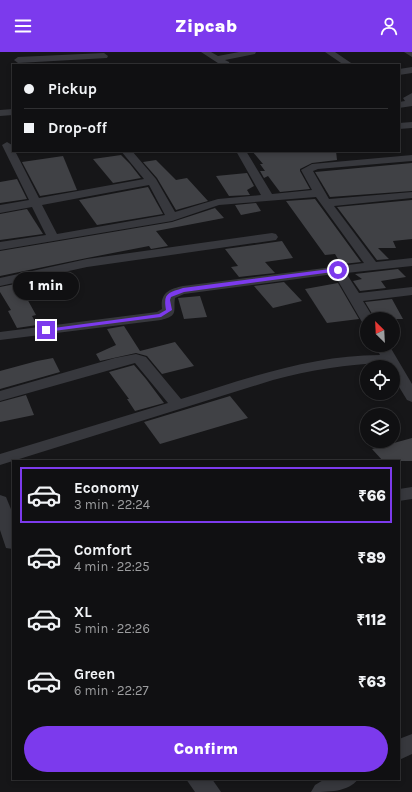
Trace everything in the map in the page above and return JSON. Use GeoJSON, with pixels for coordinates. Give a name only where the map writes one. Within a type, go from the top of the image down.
{"type":"FeatureCollection","features":[{"type":"Feature","properties":{"kind":"street"},"geometry":{"type":"LineString","coordinates":[[17,63],[23,52]]}},
{"type":"Feature","properties":{"kind":"street"},"geometry":{"type":"LineString","coordinates":[[205,52],[226,64]]}},
{"type":"Feature","properties":{"kind":"street"},"geometry":{"type":"LineString","coordinates":[[217,59],[252,52]]}},
{"type":"Feature","properties":{"kind":"street"},"geometry":{"type":"LineString","coordinates":[[329,52],[348,64]]}},
{"type":"Feature","properties":{"kind":"street"},"geometry":{"type":"LineString","coordinates":[[408,52],[412,54]]}},
{"type":"Feature","properties":{"kind":"street"},"geometry":{"type":"LineString","coordinates":[[17,63],[102,54],[111,64]]}},
{"type":"Feature","properties":{"kind":"street"},"geometry":{"type":"LineString","coordinates":[[400,72],[411,71]]}},
{"type":"Feature","properties":{"kind":"street"},"geometry":{"type":"LineString","coordinates":[[400,105],[411,103],[408,98],[412,96]]}},
{"type":"Feature","properties":{"kind":"street"},"geometry":{"type":"LineString","coordinates":[[0,114],[12,112]]}},
{"type":"Feature","properties":{"kind":"street"},"geometry":{"type":"LineString","coordinates":[[400,126],[412,125]]}},
{"type":"Feature","properties":{"kind":"street"},"geometry":{"type":"LineString","coordinates":[[6,145],[53,238]]}},
{"type":"Feature","properties":{"kind":"street"},"geometry":{"type":"LineString","coordinates":[[127,152],[152,181],[172,217]]}},
{"type":"Feature","properties":{"kind":"street"},"geometry":{"type":"LineString","coordinates":[[242,152],[268,197]]}},
{"type":"Feature","properties":{"kind":"street"},"geometry":{"type":"LineString","coordinates":[[372,266],[319,192],[308,172],[308,168],[412,158]]}},
{"type":"Feature","properties":{"kind":"street"},"geometry":{"type":"LineString","coordinates":[[0,209],[152,181]]}},
{"type":"Feature","properties":{"kind":"street"},"geometry":{"type":"LineString","coordinates":[[0,246],[172,217],[218,202],[319,192]]}},
{"type":"Feature","properties":{"kind":"street"},"geometry":{"type":"LineString","coordinates":[[327,203],[412,195]]}},
{"type":"Feature","properties":{"kind":"street"},"geometry":{"type":"LineString","coordinates":[[0,282],[87,263],[272,237]]}},
{"type":"Feature","properties":{"kind":"street"},"geometry":{"type":"LineString","coordinates":[[0,336],[152,318],[166,314],[169,310],[167,300],[168,297],[171,294],[183,290],[412,262]]}},
{"type":"Feature","properties":{"kind":"street"},"geometry":{"type":"LineString","coordinates":[[338,270],[363,312]]}},
{"type":"Feature","properties":{"kind":"street"},"geometry":{"type":"LineString","coordinates":[[355,298],[412,291]]}},
{"type":"Feature","properties":{"kind":"street"},"geometry":{"type":"LineString","coordinates":[[386,352],[412,397]]}},
{"type":"Feature","properties":{"kind":"street"},"geometry":{"type":"LineString","coordinates":[[0,396],[120,361],[136,358],[141,360],[178,406]]}},
{"type":"Feature","properties":{"kind":"street"},"geometry":{"type":"LineString","coordinates":[[0,460],[254,382],[324,363],[369,358],[390,359]]}},
{"type":"Feature","properties":{"kind":"street"},"geometry":{"type":"LineString","coordinates":[[400,495],[412,493]]}},
{"type":"Feature","properties":{"kind":"street"},"geometry":{"type":"LineString","coordinates":[[0,501],[7,536]]}},
{"type":"Feature","properties":{"kind":"street"},"geometry":{"type":"LineString","coordinates":[[400,749],[412,743]]}},
{"type":"Feature","properties":{"kind":"street"},"geometry":{"type":"LineString","coordinates":[[199,780],[209,792]]}},
{"type":"Feature","properties":{"kind":"street"},"geometry":{"type":"LineString","coordinates":[[322,792],[344,780]]}},
{"type":"Feature","properties":{"kind":"building"},"geometry":{"type":"Polygon","coordinates":[[[253,152],[336,152],[337,160],[312,163],[300,169],[310,189],[280,192],[268,176],[264,178],[260,171],[265,171],[260,164],[263,164],[253,152]]]}},
{"type":"Feature","properties":{"kind":"building"},"geometry":{"type":"Polygon","coordinates":[[[121,155],[141,178],[113,183],[93,159],[121,155]]]}},
{"type":"Feature","properties":{"kind":"building"},"geometry":{"type":"Polygon","coordinates":[[[63,156],[77,190],[40,196],[22,162],[63,156]]]}},
{"type":"Feature","properties":{"kind":"building"},"geometry":{"type":"Polygon","coordinates":[[[156,160],[176,180],[187,178],[208,201],[176,210],[157,178],[143,162],[156,160]]]}},
{"type":"Feature","properties":{"kind":"building"},"geometry":{"type":"Polygon","coordinates":[[[412,163],[412,191],[330,197],[315,172],[412,163]]]}},
{"type":"Feature","properties":{"kind":"building"},"geometry":{"type":"Polygon","coordinates":[[[247,173],[254,186],[247,190],[250,195],[229,196],[216,176],[247,173]]]}},
{"type":"Feature","properties":{"kind":"building"},"geometry":{"type":"Polygon","coordinates":[[[17,179],[27,199],[0,203],[0,182],[17,179]]]}},
{"type":"Feature","properties":{"kind":"building"},"geometry":{"type":"Polygon","coordinates":[[[148,187],[163,214],[97,225],[79,200],[148,187]]]}},
{"type":"Feature","properties":{"kind":"building"},"geometry":{"type":"Polygon","coordinates":[[[315,199],[361,262],[343,264],[335,254],[325,255],[286,201],[315,199]]]}},
{"type":"Feature","properties":{"kind":"building"},"geometry":{"type":"Polygon","coordinates":[[[412,200],[412,239],[393,241],[396,248],[378,248],[389,259],[377,260],[337,207],[412,200]]]}},
{"type":"Feature","properties":{"kind":"building"},"geometry":{"type":"Polygon","coordinates":[[[256,203],[261,211],[241,215],[235,205],[256,203]]]}},
{"type":"Feature","properties":{"kind":"building"},"geometry":{"type":"Polygon","coordinates":[[[215,208],[224,218],[156,231],[168,246],[151,249],[149,246],[0,276],[0,251],[172,222],[215,208]]]}},
{"type":"Feature","properties":{"kind":"building"},"geometry":{"type":"Polygon","coordinates":[[[27,209],[43,234],[0,240],[0,214],[27,209]]]}},
{"type":"Feature","properties":{"kind":"building"},"geometry":{"type":"Polygon","coordinates":[[[282,241],[293,258],[265,262],[275,273],[239,277],[231,267],[238,266],[225,249],[282,241]]]}},
{"type":"Feature","properties":{"kind":"building"},"geometry":{"type":"Polygon","coordinates":[[[398,269],[406,277],[381,281],[386,288],[360,291],[353,281],[362,279],[355,274],[398,269]]]}},
{"type":"Feature","properties":{"kind":"building"},"geometry":{"type":"Polygon","coordinates":[[[45,278],[52,290],[25,295],[36,315],[32,316],[37,325],[17,328],[8,311],[11,310],[0,292],[0,287],[45,278]]]}},
{"type":"Feature","properties":{"kind":"building"},"geometry":{"type":"Polygon","coordinates":[[[284,282],[302,301],[273,308],[254,286],[284,282]]]}},
{"type":"Feature","properties":{"kind":"building"},"geometry":{"type":"Polygon","coordinates":[[[338,283],[359,319],[327,323],[305,289],[338,283]]]}},
{"type":"Feature","properties":{"kind":"building"},"geometry":{"type":"Polygon","coordinates":[[[200,296],[207,317],[184,319],[178,298],[200,296]]]}},
{"type":"Feature","properties":{"kind":"building"},"geometry":{"type":"Polygon","coordinates":[[[392,299],[399,312],[371,312],[365,302],[392,299]]]}},
{"type":"Feature","properties":{"kind":"building"},"geometry":{"type":"Polygon","coordinates":[[[124,326],[140,351],[175,342],[194,366],[162,374],[147,356],[136,353],[100,361],[96,354],[116,345],[107,329],[124,326]]]}},
{"type":"Feature","properties":{"kind":"building"},"geometry":{"type":"Polygon","coordinates":[[[53,358],[60,372],[0,389],[0,371],[53,358]]]}},
{"type":"Feature","properties":{"kind":"building"},"geometry":{"type":"Polygon","coordinates":[[[134,365],[164,403],[135,411],[127,399],[129,399],[109,372],[134,365]]]}},
{"type":"Feature","properties":{"kind":"building"},"geometry":{"type":"Polygon","coordinates":[[[26,395],[34,415],[0,422],[0,402],[26,395]]]}},
{"type":"Feature","properties":{"kind":"building"},"geometry":{"type":"Polygon","coordinates":[[[230,396],[248,418],[160,444],[144,422],[230,396]]]}},
{"type":"Feature","properties":{"kind":"building"},"geometry":{"type":"Polygon","coordinates":[[[412,438],[412,461],[382,460],[372,449],[400,448],[400,441],[412,438]]]}},
{"type":"Feature","properties":{"kind":"route"},"geometry":{"type":"LineString","coordinates":[[46,330],[161,316],[166,314],[169,310],[167,300],[168,297],[175,292],[183,290],[338,270]]}}]}
